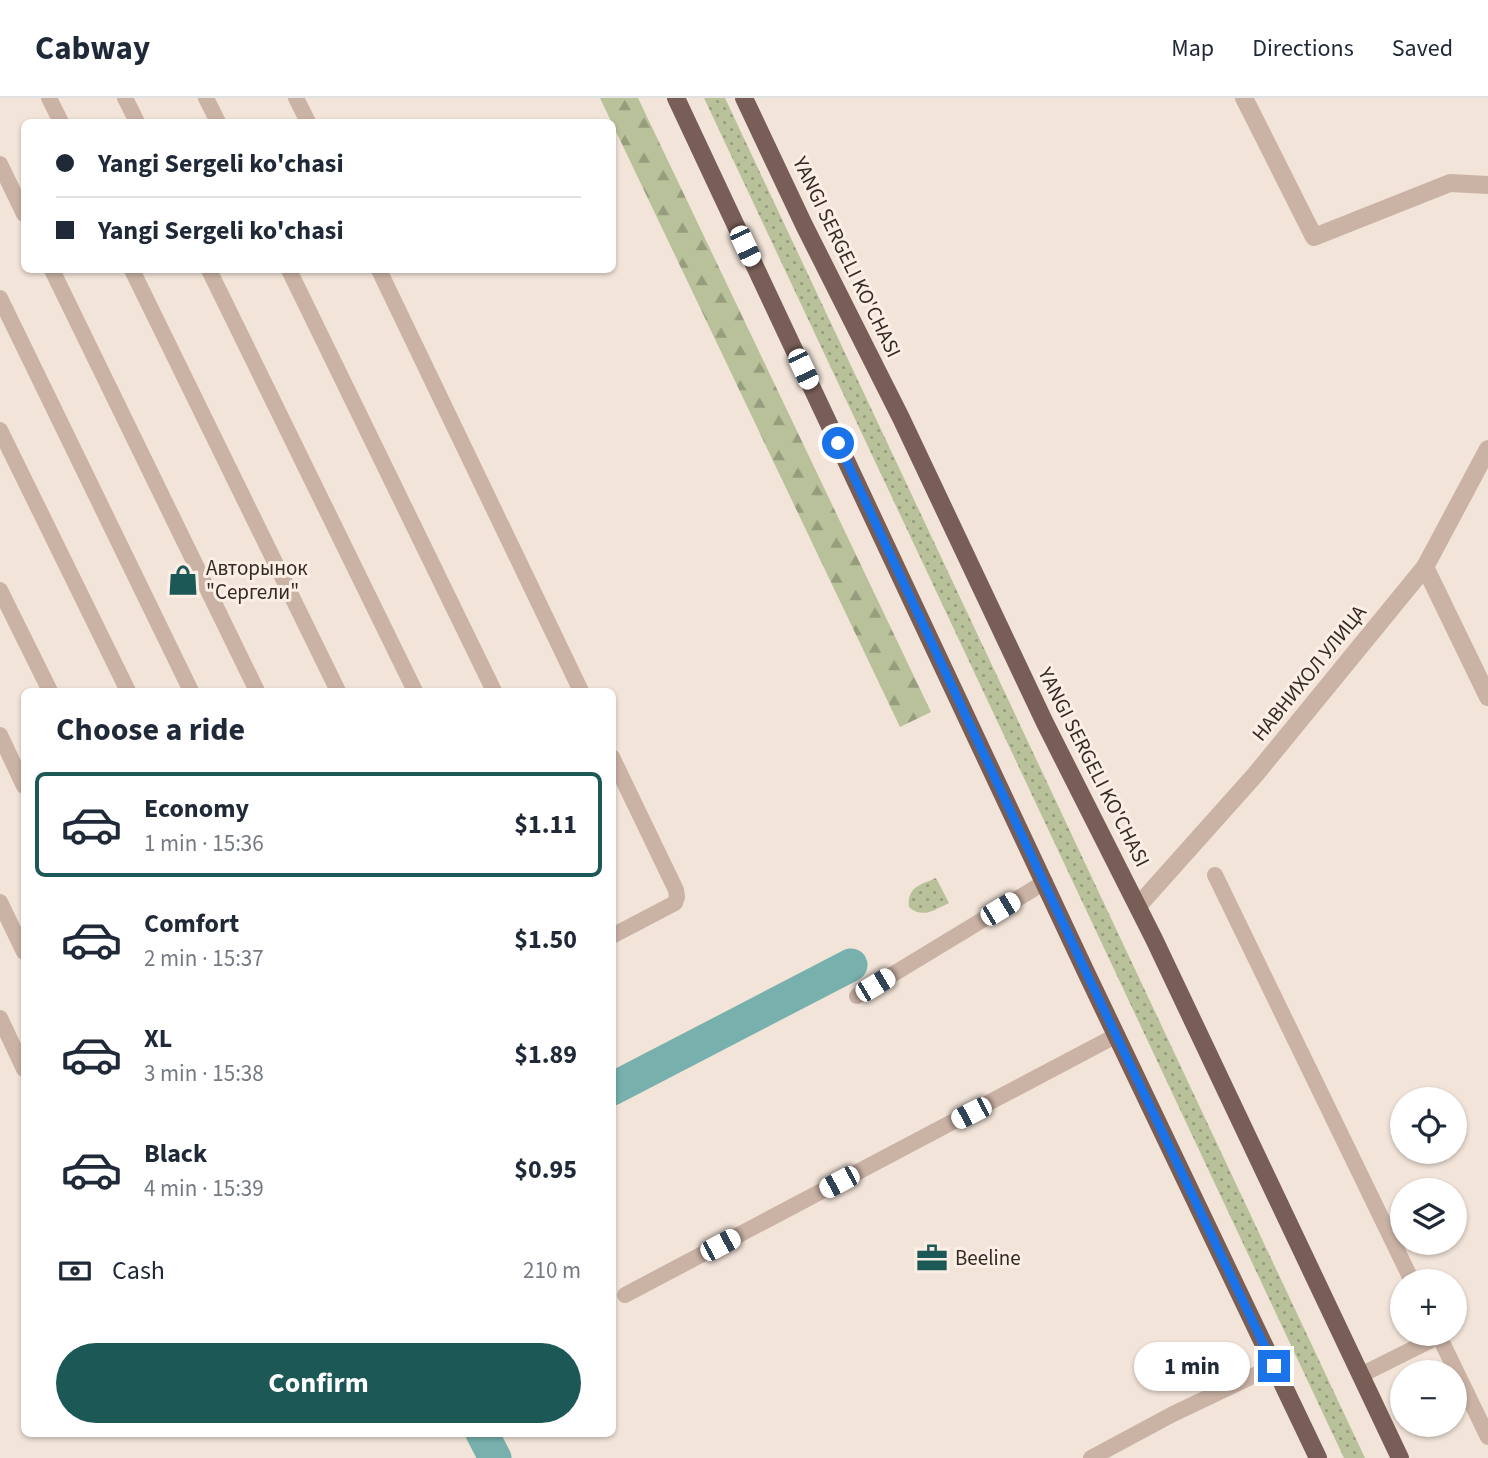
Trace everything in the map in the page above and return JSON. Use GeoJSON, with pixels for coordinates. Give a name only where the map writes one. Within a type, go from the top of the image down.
{"type":"FeatureCollection","features":[{"type":"Feature","properties":{"kind":"main road"},"geometry":{"type":"LineString","coordinates":[[676,98],[1318,1458]]}},
{"type":"Feature","properties":{"kind":"main road","name":"YANGI SERGELI KO'CHASI"},"geometry":{"type":"LineString","coordinates":[[744,98],[901,418],[1045,723],[1138,906],[1400,1458]]}},
{"type":"Feature","properties":{"kind":"street"},"geometry":{"type":"LineString","coordinates":[[1244,98],[1314,237],[1450,183],[1488,185]]}},
{"type":"Feature","properties":{"kind":"street","name":"НАВНИХОЛ УЛИЦА"},"geometry":{"type":"LineString","coordinates":[[1138,906],[1255,775],[1425,567],[1488,449]]}},
{"type":"Feature","properties":{"kind":"street"},"geometry":{"type":"LineString","coordinates":[[1425,567],[1488,697]]}},
{"type":"Feature","properties":{"kind":"lane"},"geometry":{"type":"LineString","coordinates":[[49,98],[60,119]]}},
{"type":"Feature","properties":{"kind":"lane"},"geometry":{"type":"LineString","coordinates":[[125,98],[136,119]]}},
{"type":"Feature","properties":{"kind":"lane"},"geometry":{"type":"LineString","coordinates":[[206,98],[216,119]]}},
{"type":"Feature","properties":{"kind":"lane"},"geometry":{"type":"LineString","coordinates":[[296,98],[306,119]]}},
{"type":"Feature","properties":{"kind":"lane"},"geometry":{"type":"LineString","coordinates":[[0,164],[21,208]]}},
{"type":"Feature","properties":{"kind":"lane"},"geometry":{"type":"LineString","coordinates":[[53,273],[256,688]]}},
{"type":"Feature","properties":{"kind":"lane"},"geometry":{"type":"LineString","coordinates":[[133,273],[337,688]]}},
{"type":"Feature","properties":{"kind":"lane"},"geometry":{"type":"LineString","coordinates":[[210,273],[414,688]]}},
{"type":"Feature","properties":{"kind":"lane"},"geometry":{"type":"LineString","coordinates":[[290,273],[493,688]]}},
{"type":"Feature","properties":{"kind":"lane"},"geometry":{"type":"LineString","coordinates":[[380,273],[580,688]]}},
{"type":"Feature","properties":{"kind":"lane"},"geometry":{"type":"LineString","coordinates":[[0,298],[190,688]]}},
{"type":"Feature","properties":{"kind":"lane"},"geometry":{"type":"LineString","coordinates":[[0,430],[127,688]]}},
{"type":"Feature","properties":{"kind":"lane"},"geometry":{"type":"LineString","coordinates":[[0,590],[49,688]]}},
{"type":"Feature","properties":{"kind":"lane"},"geometry":{"type":"LineString","coordinates":[[0,735],[21,780]]}},
{"type":"Feature","properties":{"kind":"lane"},"geometry":{"type":"LineString","coordinates":[[616,765],[677,890],[675,903],[616,934]]}},
{"type":"Feature","properties":{"kind":"lane"},"geometry":{"type":"LineString","coordinates":[[1215,876],[1406,1269]]}},
{"type":"Feature","properties":{"kind":"lane"},"geometry":{"type":"LineString","coordinates":[[857,996],[1045,882]]}},
{"type":"Feature","properties":{"kind":"lane"},"geometry":{"type":"LineString","coordinates":[[0,902],[21,946]]}},
{"type":"Feature","properties":{"kind":"lane"},"geometry":{"type":"LineString","coordinates":[[0,1018],[21,1063]]}},
{"type":"Feature","properties":{"kind":"lane"},"geometry":{"type":"LineString","coordinates":[[625,1295],[1117,1035]]}},
{"type":"Feature","properties":{"kind":"lane"},"geometry":{"type":"LineString","coordinates":[[1361,1375],[1417,1346]]}},
{"type":"Feature","properties":{"kind":"lane"},"geometry":{"type":"LineString","coordinates":[[1443,1346],[1488,1437]]}},
{"type":"Feature","properties":{"kind":"lane"},"geometry":{"type":"LineString","coordinates":[[1091,1458],[1173,1414],[1274,1366]]}},
{"type":"Feature","properties":{"kind":"green space"},"geometry":{"type":"Polygon","coordinates":[[[600,98],[638,98],[931,712],[900,727],[616,132],[616,119],[610,119],[600,98]]]}},
{"type":"Feature","properties":{"kind":"green space"},"geometry":{"type":"Polygon","coordinates":[[[704,98],[725,98],[1365,1458],[1344,1458],[704,98]]]}},
{"type":"Feature","properties":{"kind":"green space"},"geometry":{"type":"Polygon","coordinates":[[[936,878],[949,903],[933,911],[914,911],[909,907],[913,890],[936,878]]]}},
{"type":"Feature","properties":{"kind":"waterway"},"geometry":{"type":"LineString","coordinates":[[616,1087],[851,965]]}},
{"type":"Feature","properties":{"kind":"waterway"},"geometry":{"type":"LineString","coordinates":[[484,1437],[495,1458]]}},
{"type":"Feature","properties":{"kind":"place","name":"Авторынок \"Сергели\""},"geometry":{"type":"Point","coordinates":[183,580]}},
{"type":"Feature","properties":{"kind":"place","name":"Beeline"},"geometry":{"type":"Point","coordinates":[932,1258]}},
{"type":"Feature","properties":{"kind":"route"},"geometry":{"type":"LineString","coordinates":[[838,443],[1274,1366]]}}]}
